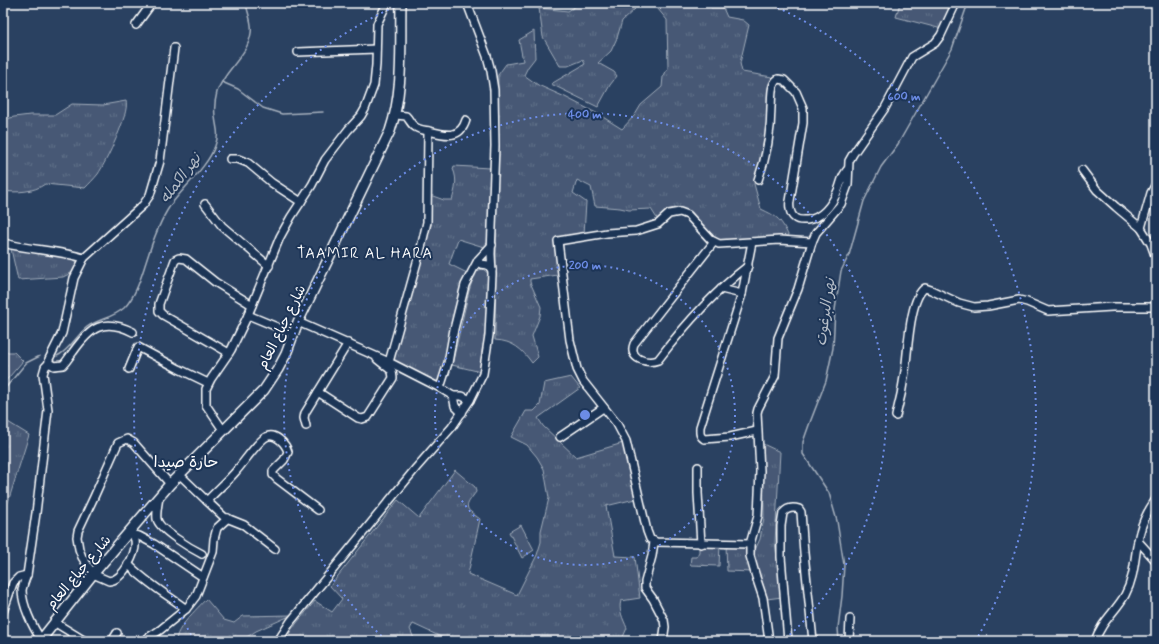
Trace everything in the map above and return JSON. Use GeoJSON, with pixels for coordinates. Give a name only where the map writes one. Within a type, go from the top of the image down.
{"type":"FeatureCollection","features":[{"type":"Feature","properties":{"kind":"main road","name":"شارع جباع العام"},"geometry":{"type":"LineString","coordinates":[[40,640],[93,574],[132,533],[170,484],[264,390],[286,354],[298,322],[360,196],[396,115],[400,79],[401,3]]}},
{"type":"Feature","properties":{"kind":"street"},"geometry":{"type":"LineString","coordinates":[[136,25],[152,3]]}},
{"type":"Feature","properties":{"kind":"street"},"geometry":{"type":"LineString","coordinates":[[224,430],[206,405],[205,393],[208,383],[229,353],[248,315],[280,237],[312,185],[325,160],[365,109],[374,85],[376,65],[376,24],[387,3]]}},
{"type":"Feature","properties":{"kind":"street"},"geometry":{"type":"LineString","coordinates":[[278,641],[291,621],[416,468],[452,427],[470,400],[483,374],[490,335],[495,146],[494,90],[487,56],[467,3]]}},
{"type":"Feature","properties":{"kind":"street"},"geometry":{"type":"LineString","coordinates":[[769,641],[763,598],[751,561],[750,544],[758,516],[760,470],[757,431],[758,409],[775,376],[778,338],[798,289],[816,233],[841,204],[848,185],[849,161],[885,108],[912,57],[936,43],[948,22],[956,3]]}},
{"type":"Feature","properties":{"kind":"street"},"geometry":{"type":"LineString","coordinates":[[50,363],[49,359],[62,333],[74,278],[84,258],[143,205],[150,195],[160,161],[174,48]]}},
{"type":"Feature","properties":{"kind":"street"},"geometry":{"type":"LineString","coordinates":[[298,52],[376,50]]}},
{"type":"Feature","properties":{"kind":"street"},"geometry":{"type":"LineString","coordinates":[[758,180],[762,170],[768,141],[772,89],[775,80],[778,79],[784,80],[796,92],[803,108],[803,123],[790,201],[790,210],[794,218],[797,220],[807,220],[817,217],[825,211],[835,197],[842,175],[848,169]]}},
{"type":"Feature","properties":{"kind":"street"},"geometry":{"type":"LineString","coordinates":[[396,115],[406,116],[414,126],[419,129],[448,135],[457,133],[463,127],[466,120]]}},
{"type":"Feature","properties":{"kind":"street"},"geometry":{"type":"LineString","coordinates":[[389,362],[418,261],[427,222],[428,131]]}},
{"type":"Feature","properties":{"kind":"street"},"geometry":{"type":"LineString","coordinates":[[230,159],[238,159],[248,164],[272,183],[301,202]]}},
{"type":"Feature","properties":{"kind":"street"},"geometry":{"type":"LineString","coordinates":[[1082,170],[1097,190],[1141,228],[1151,244],[1156,258]]}},
{"type":"Feature","properties":{"kind":"street"},"geometry":{"type":"LineString","coordinates":[[1141,228],[1151,193],[1156,184]]}},
{"type":"Feature","properties":{"kind":"street"},"geometry":{"type":"LineString","coordinates":[[205,204],[222,226],[269,266]]}},
{"type":"Feature","properties":{"kind":"street"},"geometry":{"type":"LineString","coordinates":[[750,544],[654,542],[650,539],[626,441],[616,424],[583,381],[577,369],[570,340],[558,241],[607,233],[636,231],[658,224],[669,214],[680,212],[688,215],[714,242],[725,245],[779,240],[812,242]]}},
{"type":"Feature","properties":{"kind":"street"},"geometry":{"type":"LineString","coordinates":[[714,242],[634,344],[632,349],[635,356],[648,362],[658,360],[682,330],[721,289],[732,278],[748,266]]}},
{"type":"Feature","properties":{"kind":"street"},"geometry":{"type":"LineString","coordinates":[[752,242],[742,294],[700,427],[700,436],[704,439],[714,439],[757,431]]}},
{"type":"Feature","properties":{"kind":"street"},"geometry":{"type":"LineString","coordinates":[[3,243],[84,258]]}},
{"type":"Feature","properties":{"kind":"street"},"geometry":{"type":"LineString","coordinates":[[440,388],[448,363],[454,329],[465,285],[478,260],[492,244]]}},
{"type":"Feature","properties":{"kind":"street"},"geometry":{"type":"LineString","coordinates":[[482,256],[488,257],[491,260]]}},
{"type":"Feature","properties":{"kind":"street"},"geometry":{"type":"LineString","coordinates":[[229,353],[179,326],[159,311],[159,304],[175,260],[179,258],[186,259],[215,282],[252,306]]}},
{"type":"Feature","properties":{"kind":"street"},"geometry":{"type":"LineString","coordinates":[[474,268],[491,260]]}},
{"type":"Feature","properties":{"kind":"street"},"geometry":{"type":"LineString","coordinates":[[481,264],[488,265],[492,270]]}},
{"type":"Feature","properties":{"kind":"street"},"geometry":{"type":"LineString","coordinates":[[896,416],[900,403],[905,371],[907,342],[914,308],[918,295],[925,288],[959,303],[974,307],[1019,300],[1048,311],[1112,307],[1156,307]]}},
{"type":"Feature","properties":{"kind":"street"},"geometry":{"type":"LineString","coordinates":[[721,289],[742,294]]}},
{"type":"Feature","properties":{"kind":"street"},"geometry":{"type":"LineString","coordinates":[[248,315],[294,334]]}},
{"type":"Feature","properties":{"kind":"street"},"geometry":{"type":"LineString","coordinates":[[298,322],[389,362],[453,396],[462,396],[470,400]]}},
{"type":"Feature","properties":{"kind":"street"},"geometry":{"type":"LineString","coordinates":[[50,363],[54,366],[63,365],[89,332],[98,326],[109,325],[133,332]]}},
{"type":"Feature","properties":{"kind":"street"},"geometry":{"type":"LineString","coordinates":[[306,426],[304,418],[305,413],[348,343]]}},
{"type":"Feature","properties":{"kind":"street"},"geometry":{"type":"LineString","coordinates":[[129,369],[138,347],[208,383]]}},
{"type":"Feature","properties":{"kind":"street"},"geometry":{"type":"LineString","coordinates":[[318,392],[358,418],[362,419],[368,417],[393,378],[392,371],[378,361],[375,356]]}},
{"type":"Feature","properties":{"kind":"street"},"geometry":{"type":"LineString","coordinates":[[40,640],[33,629],[22,589],[27,575],[48,410],[43,374],[45,367],[50,363]]}},
{"type":"Feature","properties":{"kind":"street"},"geometry":{"type":"LineString","coordinates":[[453,396],[455,406],[462,413]]}},
{"type":"Feature","properties":{"kind":"street"},"geometry":{"type":"LineString","coordinates":[[560,437],[603,408]]}},
{"type":"Feature","properties":{"kind":"street"},"geometry":{"type":"LineString","coordinates":[[207,500],[237,470],[262,440],[270,436],[284,443],[288,452],[284,460],[273,471],[274,476],[318,510]]}},
{"type":"Feature","properties":{"kind":"street"},"geometry":{"type":"LineString","coordinates":[[132,533],[135,538],[135,547],[128,564],[117,579],[106,580],[93,574],[82,557],[76,537],[118,443],[127,439],[134,443],[170,484]]}},
{"type":"Feature","properties":{"kind":"street"},"geometry":{"type":"LineString","coordinates":[[698,467],[701,544]]}},
{"type":"Feature","properties":{"kind":"street"},"geometry":{"type":"LineString","coordinates":[[179,474],[224,517],[244,525],[275,549]]}},
{"type":"Feature","properties":{"kind":"street"},"geometry":{"type":"LineString","coordinates":[[159,497],[157,515],[158,523],[182,544],[202,554]]}},
{"type":"Feature","properties":{"kind":"street"},"geometry":{"type":"LineString","coordinates":[[1095,641],[1103,623],[1125,595],[1133,572],[1138,540],[1144,519],[1156,499]]}},
{"type":"Feature","properties":{"kind":"street"},"geometry":{"type":"LineString","coordinates":[[788,641],[781,557],[781,526],[783,513],[792,508],[799,509],[801,512],[813,641]]}},
{"type":"Feature","properties":{"kind":"street"},"geometry":{"type":"LineString","coordinates":[[143,641],[160,630],[186,609],[196,596],[213,552],[215,533],[228,518]]}},
{"type":"Feature","properties":{"kind":"street"},"geometry":{"type":"LineString","coordinates":[[132,533],[154,544],[203,577]]}},
{"type":"Feature","properties":{"kind":"street"},"geometry":{"type":"LineString","coordinates":[[1138,540],[1156,561]]}},
{"type":"Feature","properties":{"kind":"street"},"geometry":{"type":"LineString","coordinates":[[654,542],[645,588],[653,599],[664,620],[665,627],[663,641]]}},
{"type":"Feature","properties":{"kind":"street"},"geometry":{"type":"LineString","coordinates":[[128,564],[151,585],[186,609]]}},
{"type":"Feature","properties":{"kind":"street"},"geometry":{"type":"LineString","coordinates":[[3,612],[13,583],[18,576],[27,575]]}},
{"type":"Feature","properties":{"kind":"street"},"geometry":{"type":"LineString","coordinates":[[849,641],[850,619]]}},
{"type":"Feature","properties":{"kind":"street"},"geometry":{"type":"LineString","coordinates":[[54,622],[85,641]]}},
{"type":"Feature","properties":{"kind":"street"},"geometry":{"type":"LineString","coordinates":[[112,641],[117,633]]}},
{"type":"Feature","properties":{"kind":"green space"},"geometry":{"type":"Polygon","coordinates":[[[581,3],[625,3],[635,9],[622,21],[611,51],[598,63],[614,72],[617,76],[610,85],[598,107],[551,84],[585,64],[583,60],[568,66],[560,66],[543,37],[539,8],[568,11],[581,3]]]}},
{"type":"Feature","properties":{"kind":"green space"},"geometry":{"type":"Polygon","coordinates":[[[653,3],[712,3],[711,8],[723,8],[727,17],[743,20],[749,25],[740,63],[742,72],[772,77],[769,117],[764,145],[754,184],[761,209],[778,219],[784,226],[789,237],[717,241],[705,231],[691,213],[658,220],[651,209],[629,210],[595,206],[591,187],[577,180],[573,193],[586,202],[584,234],[555,238],[558,275],[530,279],[541,307],[540,316],[532,336],[538,357],[532,363],[521,350],[512,344],[495,340],[498,75],[506,64],[523,61],[519,40],[534,31],[535,58],[524,75],[538,85],[598,114],[622,129],[635,115],[641,105],[662,87],[663,77],[668,68],[667,20],[653,3]]]}},
{"type":"Feature","properties":{"kind":"green space"},"geometry":{"type":"Polygon","coordinates":[[[900,3],[952,3],[942,29],[896,17],[900,3]]]}},
{"type":"Feature","properties":{"kind":"green space"},"geometry":{"type":"Polygon","coordinates":[[[126,101],[121,126],[111,149],[98,174],[85,188],[45,184],[36,189],[25,191],[3,191],[3,120],[30,115],[55,115],[72,104],[103,105],[126,101]]]}},
{"type":"Feature","properties":{"kind":"green space"},"geometry":{"type":"Polygon","coordinates":[[[454,166],[490,168],[490,242],[484,247],[458,239],[449,264],[467,273],[455,308],[445,364],[440,381],[437,382],[392,360],[431,225],[430,195],[444,200],[452,200],[456,185],[455,173],[453,169],[454,166]]]}},
{"type":"Feature","properties":{"kind":"green space"},"geometry":{"type":"Polygon","coordinates":[[[11,249],[68,255],[78,264],[73,272],[63,277],[18,280],[11,249]]]}},
{"type":"Feature","properties":{"kind":"green space"},"geometry":{"type":"Polygon","coordinates":[[[483,269],[490,275],[489,308],[481,372],[452,365],[474,275],[479,270],[483,269]]]}},
{"type":"Feature","properties":{"kind":"green space"},"geometry":{"type":"Polygon","coordinates":[[[3,352],[14,352],[23,361],[3,384],[3,352]]]}},
{"type":"Feature","properties":{"kind":"green space"},"geometry":{"type":"Polygon","coordinates":[[[571,377],[580,388],[538,418],[543,426],[576,457],[623,443],[625,445],[635,499],[606,506],[615,556],[635,557],[640,598],[621,601],[621,611],[627,628],[623,637],[625,641],[450,641],[413,624],[410,629],[415,641],[286,641],[291,630],[315,601],[332,612],[342,599],[330,586],[398,500],[419,518],[455,470],[475,487],[476,492],[469,501],[468,507],[471,512],[480,519],[468,574],[517,595],[537,555],[541,542],[541,531],[549,498],[544,469],[537,457],[527,445],[511,437],[526,411],[534,411],[540,405],[544,383],[571,377]]]}},
{"type":"Feature","properties":{"kind":"green space"},"geometry":{"type":"Polygon","coordinates":[[[3,419],[29,435],[3,518],[3,419]]]}},
{"type":"Feature","properties":{"kind":"green space"},"geometry":{"type":"Polygon","coordinates":[[[763,444],[780,452],[775,542],[782,597],[767,599],[757,573],[754,555],[760,539],[764,518],[763,444]]]}},
{"type":"Feature","properties":{"kind":"green space"},"geometry":{"type":"Polygon","coordinates":[[[521,525],[534,550],[522,558],[509,532],[521,525]]]}},
{"type":"Feature","properties":{"kind":"green space"},"geometry":{"type":"Polygon","coordinates":[[[699,545],[720,545],[719,566],[690,565],[691,557],[696,557],[699,552],[699,545]]]}},
{"type":"Feature","properties":{"kind":"green space"},"geometry":{"type":"Polygon","coordinates":[[[726,545],[747,546],[752,572],[727,571],[726,545]]]}},
{"type":"Feature","properties":{"kind":"green space"},"geometry":{"type":"Polygon","coordinates":[[[206,599],[224,620],[234,623],[243,616],[292,615],[256,631],[241,641],[176,641],[179,630],[206,599]]]}},
{"type":"Feature","properties":{"kind":"waterway","name":"نهر الكمله"},"geometry":{"type":"LineString","coordinates":[[57,356],[65,351],[87,327],[120,311],[132,298],[138,286],[162,219],[175,199],[212,154],[217,137],[215,120],[215,101],[217,92],[220,84],[241,56],[249,41],[251,33],[251,21],[246,3]]}},
{"type":"Feature","properties":{"kind":"waterway","name":"نهر البرغوت"},"geometry":{"type":"LineString","coordinates":[[839,641],[838,628],[844,565],[837,521],[829,493],[803,454],[803,442],[826,381],[833,348],[835,310],[841,271],[849,255],[864,201],[881,167],[898,144],[952,49],[968,3]]}},
{"type":"Feature","properties":{"kind":"waterway"},"geometry":{"type":"LineString","coordinates":[[222,82],[238,89],[263,108],[282,114],[323,112]]}},
{"type":"Feature","properties":{"kind":"waterway","name":"نهر الكمله"},"geometry":{"type":"LineString","coordinates":[[3,391],[26,363],[40,356]]}},
{"type":"Feature","properties":{"kind":"district","name":"TAAMIR AL HARA"},"geometry":{"type":"Point","coordinates":[365,253]}},
{"type":"Feature","properties":{"kind":"district","name":"حارة صيدا"},"geometry":{"type":"Point","coordinates":[186,461]}}]}
